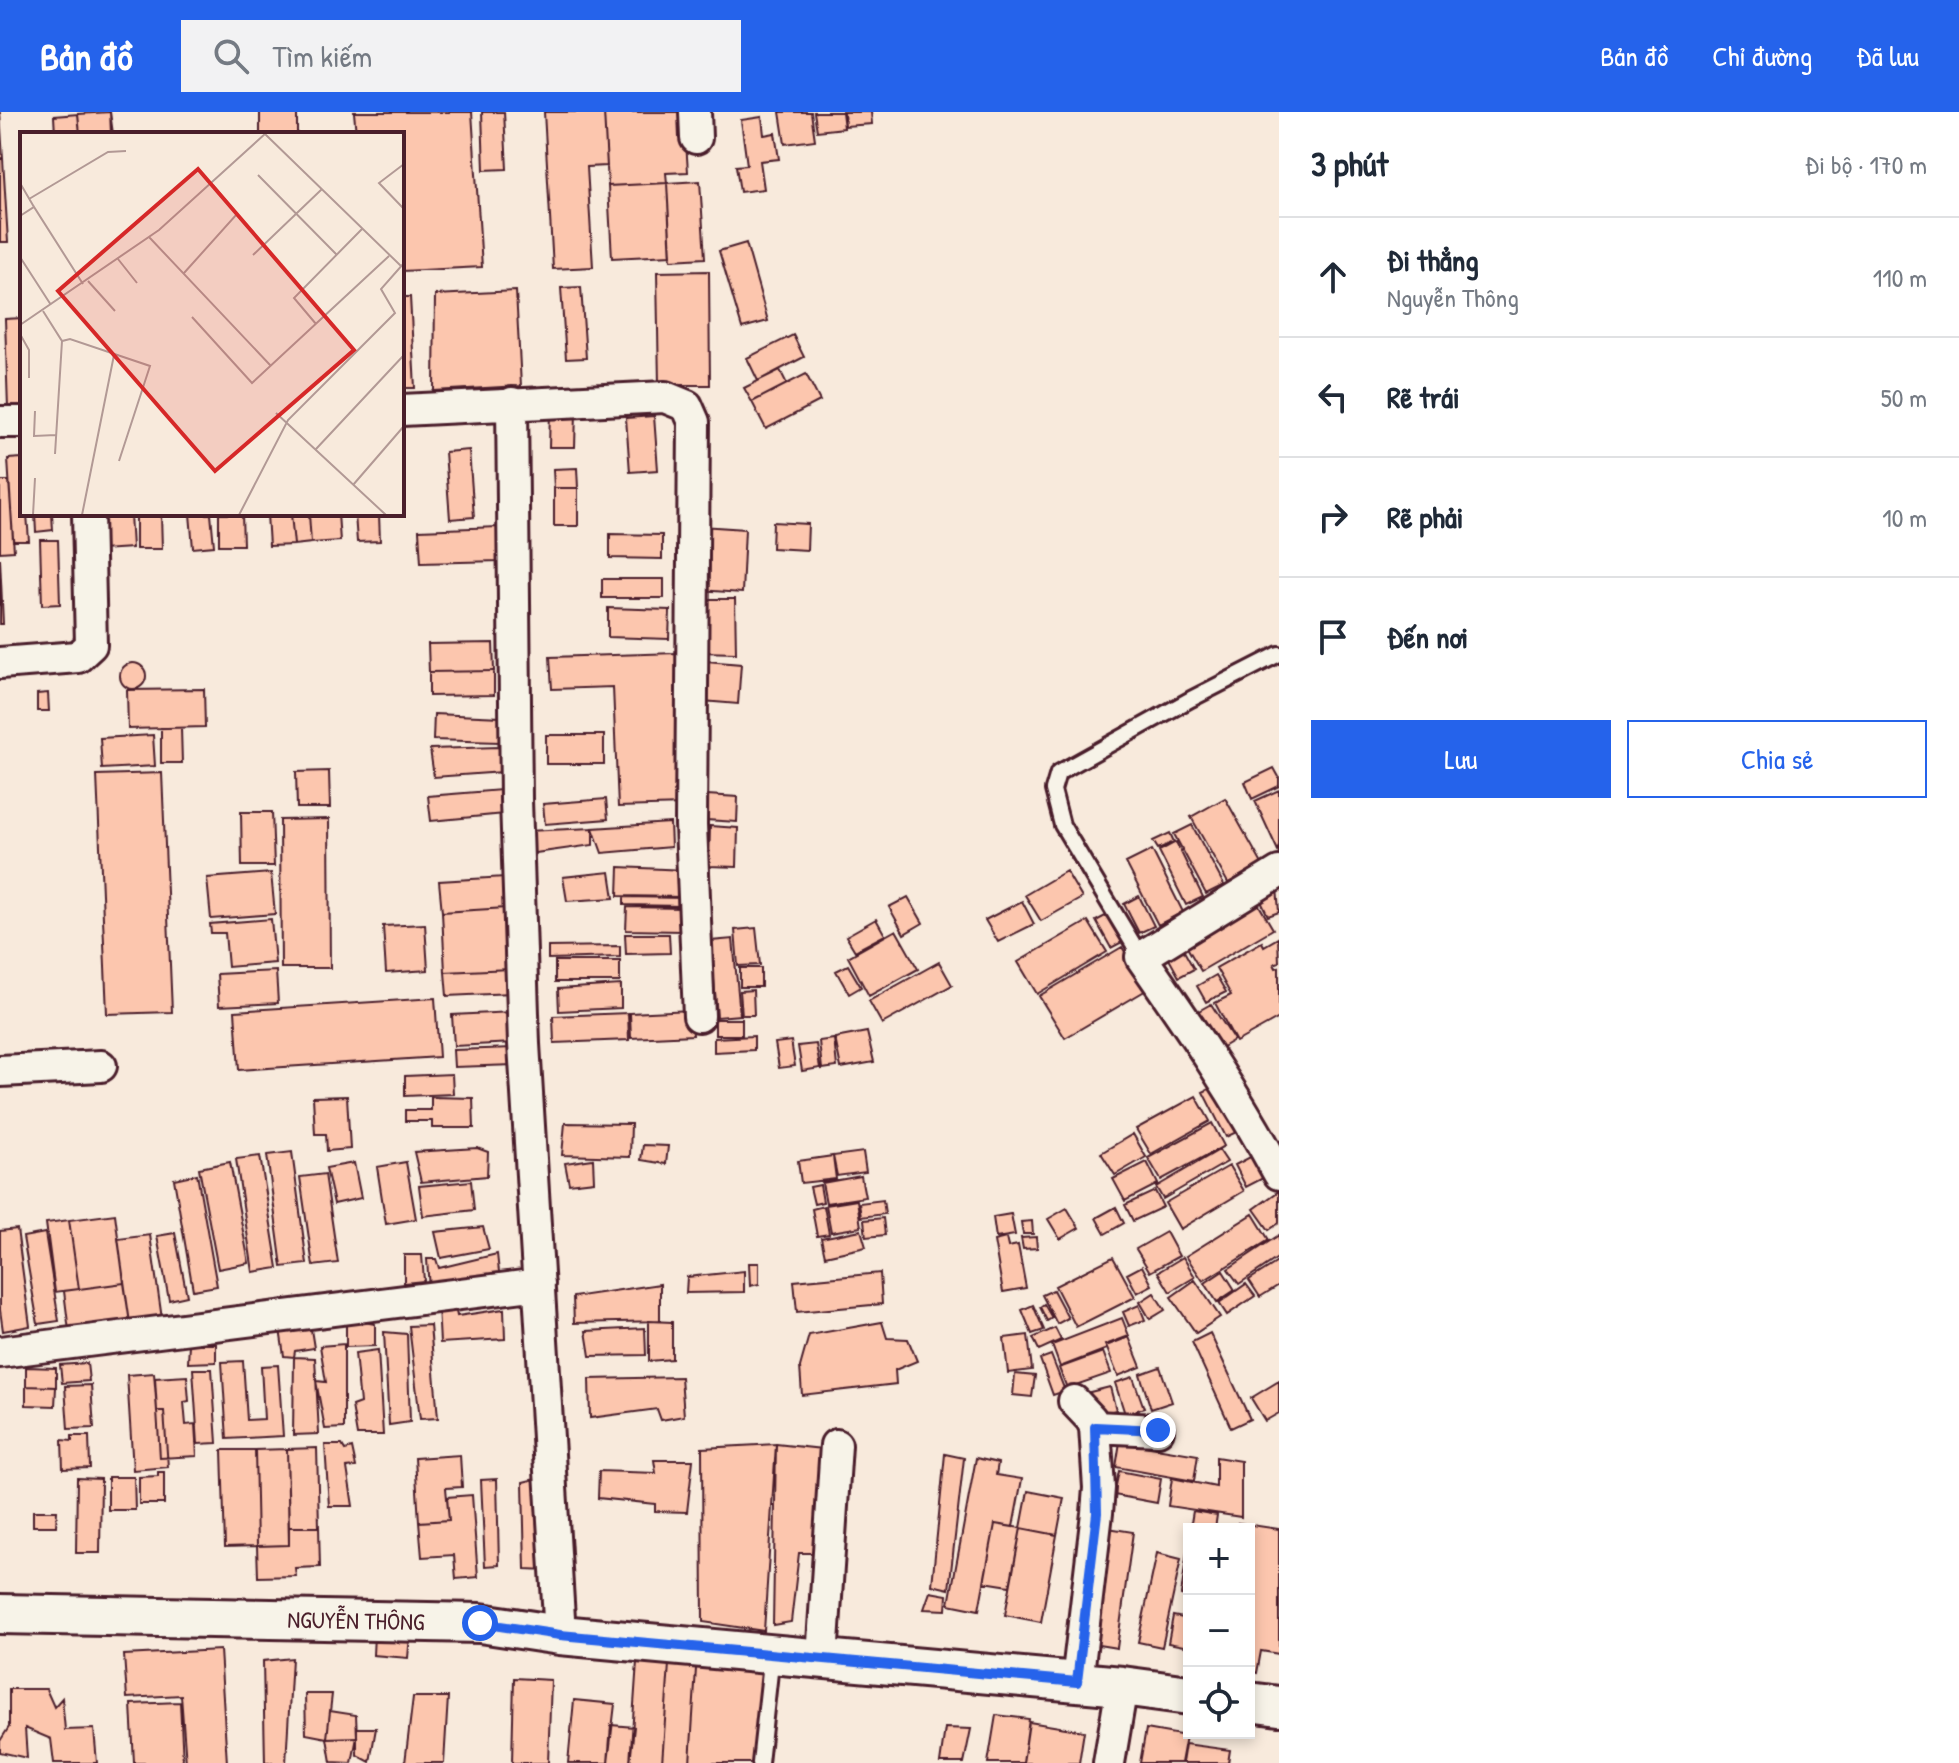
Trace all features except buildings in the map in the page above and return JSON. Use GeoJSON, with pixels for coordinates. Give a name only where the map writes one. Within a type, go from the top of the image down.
{"type":"FeatureCollection","features":[{"type":"Feature","properties":{"kind":"street"},"geometry":{"type":"LineString","coordinates":[[404,410],[665,397],[687,406],[694,422],[691,825],[699,1016]]}},
{"type":"Feature","properties":{"kind":"street"},"geometry":{"type":"LineString","coordinates":[[512,403],[517,815],[524,1044],[560,1635]]}},
{"type":"Feature","properties":{"kind":"street"},"geometry":{"type":"LineString","coordinates":[[0,663],[78,657],[91,645],[88,516]]}},
{"type":"Feature","properties":{"kind":"street"},"geometry":{"type":"LineString","coordinates":[[1279,872],[1141,957],[1196,1036],[1279,1172]]}},
{"type":"Feature","properties":{"kind":"street"},"geometry":{"type":"LineString","coordinates":[[0,1071],[101,1066]]}},
{"type":"Feature","properties":{"kind":"street"},"geometry":{"type":"LineString","coordinates":[[0,1352],[539,1284]]}},
{"type":"Feature","properties":{"kind":"street"},"geometry":{"type":"LineString","coordinates":[[1074,1401],[1095,1427],[1097,1513],[1077,1682]]}},
{"type":"Feature","properties":{"kind":"street"},"geometry":{"type":"LineString","coordinates":[[1095,1427],[1158,1430]]}},
{"type":"Feature","properties":{"kind":"street"},"geometry":{"type":"LineString","coordinates":[[822,1658],[836,1445]]}},
{"type":"Feature","properties":{"kind":"street","name":"NGUYỄN THÔNG"},"geometry":{"type":"LineString","coordinates":[[0,1614],[480,1623],[560,1635],[1183,1694]]}},
{"type":"Feature","properties":{"kind":"street"},"geometry":{"type":"LineString","coordinates":[[1109,1763],[1122,1686]]}},
{"type":"Feature","properties":{"kind":"street"},"geometry":{"type":"LineString","coordinates":[[1255,1703],[1279,1706]]}},
{"type":"Feature","properties":{"kind":"lane"},"geometry":{"type":"LineString","coordinates":[[1141,957],[1062,825],[1053,790],[1058,773],[1279,654]]}},
{"type":"Feature","properties":{"kind":"lane"},"geometry":{"type":"LineString","coordinates":[[760,1763],[772,1654]]}},
{"type":"Feature","properties":{"kind":"route"},"geometry":{"type":"LineString","coordinates":[[480,1623],[560,1635],[1077,1682],[1099,1488],[1095,1427],[1158,1430]]}}]}
